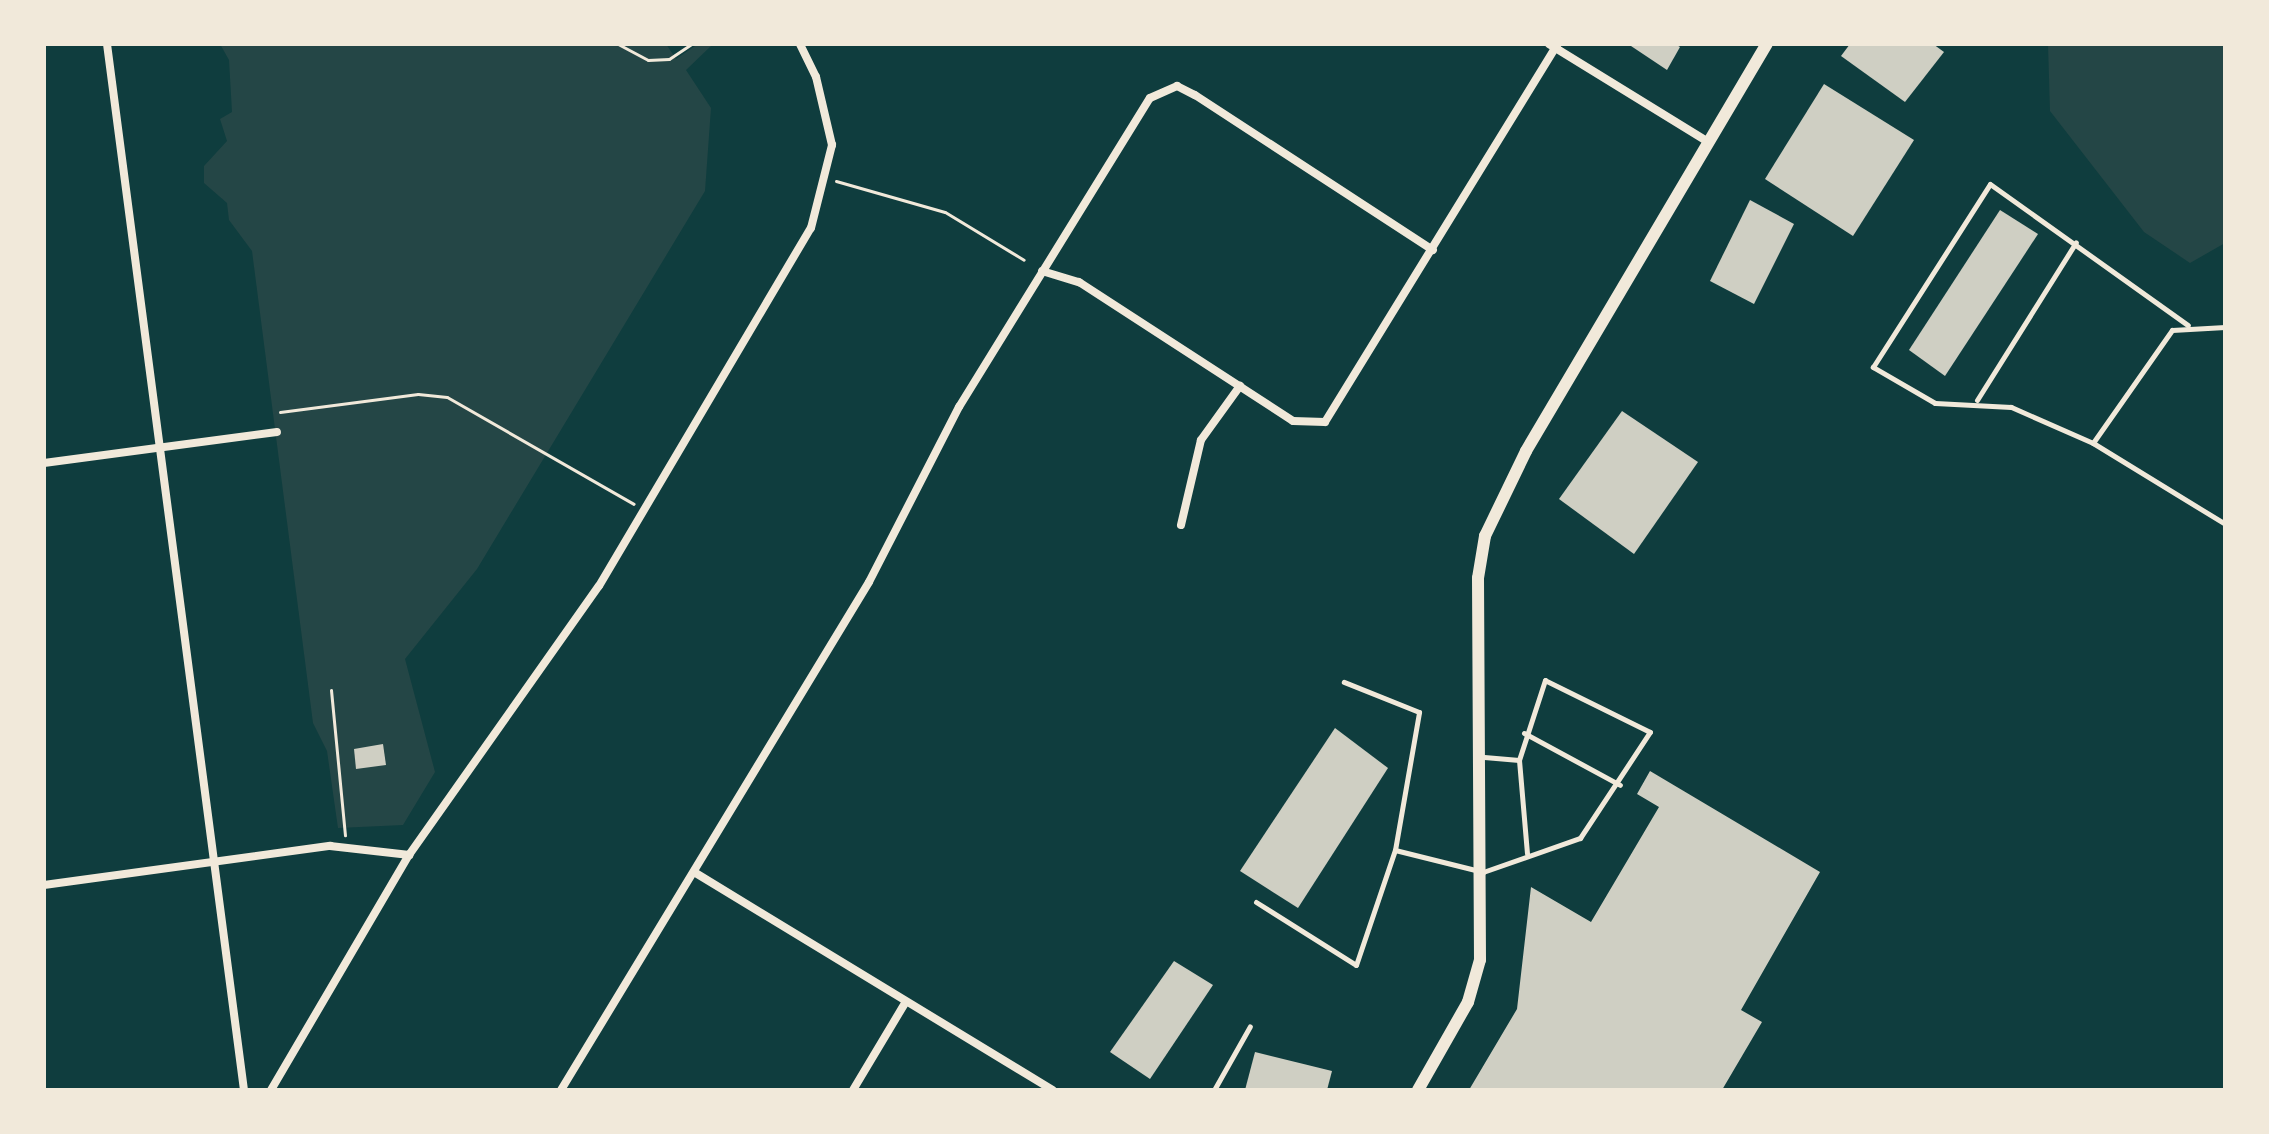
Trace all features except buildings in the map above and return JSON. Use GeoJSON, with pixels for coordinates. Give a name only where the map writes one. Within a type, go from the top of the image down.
{"type":"FeatureCollection","features":[{"type":"Feature","properties":{"kind":"street"},"geometry":{"type":"LineString","coordinates":[[107,44],[244,1090]]}},
{"type":"Feature","properties":{"kind":"street"},"geometry":{"type":"LineString","coordinates":[[271,1090],[409,855],[645,510],[798,252],[828,179],[832,145],[816,77],[800,44]]}},
{"type":"Feature","properties":{"kind":"street"},"geometry":{"type":"LineString","coordinates":[[1418,1090],[1472,988],[1484,924],[1478,578],[1485,536],[1526,451],[1767,44]]}},
{"type":"Feature","properties":{"kind":"street"},"geometry":{"type":"LineString","coordinates":[[1042,271],[1079,282],[1293,421],[1325,422],[1433,250],[1554,45],[1708,142]]}},
{"type":"Feature","properties":{"kind":"street"},"geometry":{"type":"LineString","coordinates":[[561,1090],[869,582],[959,407],[1150,98],[1177,86],[1433,250]]}},
{"type":"Feature","properties":{"kind":"street"},"geometry":{"type":"LineString","coordinates":[[1181,525],[1201,440],[1240,386]]}},
{"type":"Feature","properties":{"kind":"street"},"geometry":{"type":"LineString","coordinates":[[44,463],[277,432]]}},
{"type":"Feature","properties":{"kind":"street"},"geometry":{"type":"LineString","coordinates":[[44,885],[347,847],[409,855]]}},
{"type":"Feature","properties":{"kind":"street"},"geometry":{"type":"LineString","coordinates":[[694,872],[905,1003],[1053,1090]]}},
{"type":"Feature","properties":{"kind":"street"},"geometry":{"type":"LineString","coordinates":[[853,1090],[905,1003]]}},
{"type":"Feature","properties":{"kind":"lane"},"geometry":{"type":"LineString","coordinates":[[2225,327],[2188,325],[2076,242],[1990,184],[1873,367],[1935,403],[1977,400],[2093,443],[2225,524]]}},
{"type":"Feature","properties":{"kind":"lane"},"geometry":{"type":"LineString","coordinates":[[1977,400],[2076,242]]}},
{"type":"Feature","properties":{"kind":"lane"},"geometry":{"type":"LineString","coordinates":[[2093,443],[2155,345],[2188,325]]}},
{"type":"Feature","properties":{"kind":"lane"},"geometry":{"type":"LineString","coordinates":[[1395,850],[1483,872],[1580,838],[1620,785],[1650,732],[1545,680],[1524,733],[1519,760],[1527,855]]}},
{"type":"Feature","properties":{"kind":"lane"},"geometry":{"type":"LineString","coordinates":[[1256,902],[1356,965],[1395,850],[1419,712],[1344,682]]}},
{"type":"Feature","properties":{"kind":"lane"},"geometry":{"type":"LineString","coordinates":[[1524,733],[1620,785]]}},
{"type":"Feature","properties":{"kind":"lane"},"geometry":{"type":"LineString","coordinates":[[1481,757],[1519,760]]}},
{"type":"Feature","properties":{"kind":"lane"},"geometry":{"type":"LineString","coordinates":[[1214,1090],[1250,1026]]}},
{"type":"Feature","properties":{"kind":"path"},"geometry":{"type":"LineString","coordinates":[[618,44],[648,60],[669,59],[691,44]]}},
{"type":"Feature","properties":{"kind":"path"},"geometry":{"type":"LineString","coordinates":[[828,179],[945,212],[1024,260]]}},
{"type":"Feature","properties":{"kind":"path"},"geometry":{"type":"LineString","coordinates":[[280,412],[418,394],[447,397],[645,510]]}},
{"type":"Feature","properties":{"kind":"path"},"geometry":{"type":"LineString","coordinates":[[331,690],[347,847]]}},
{"type":"Feature","properties":{"kind":"shaded area"},"geometry":{"type":"Polygon","coordinates":[[[220,44],[666,44],[676,59],[698,44],[711,46],[686,70],[711,108],[705,191],[477,569],[405,659],[435,772],[403,825],[338,828],[327,751],[313,723],[252,251],[229,220],[227,203],[204,183],[204,166],[227,141],[220,119],[232,112],[229,60],[220,44]]]}},
{"type":"Feature","properties":{"kind":"shaded area"},"geometry":{"type":"Polygon","coordinates":[[[2048,44],[2225,44],[2225,243],[2190,263],[2144,232],[2050,111],[2048,44]]]}}]}
